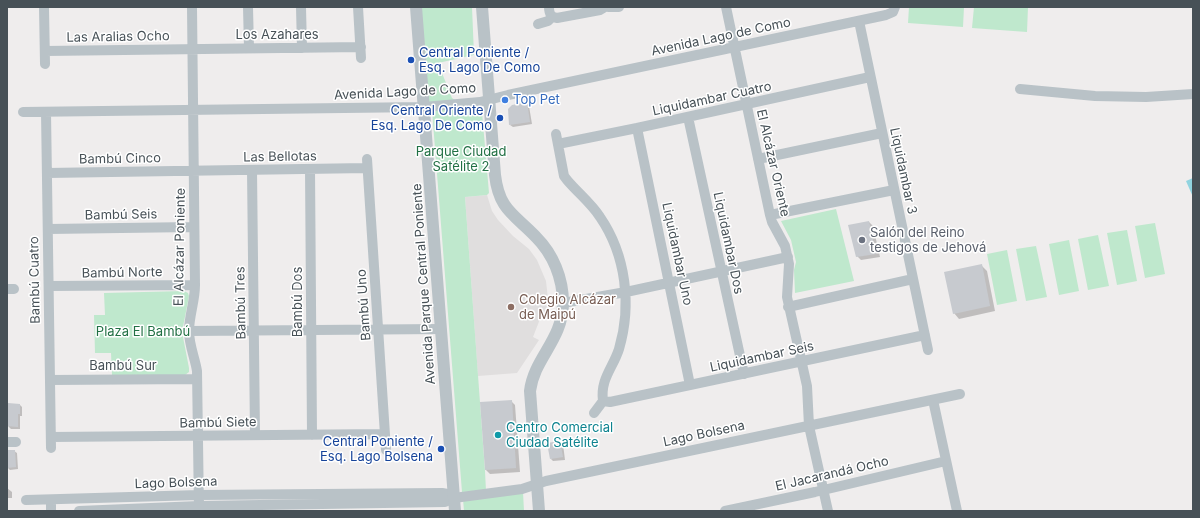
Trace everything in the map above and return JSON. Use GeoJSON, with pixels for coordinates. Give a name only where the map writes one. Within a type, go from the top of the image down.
{"type":"FeatureCollection","features":[{"type":"Feature","properties":{"kind":"street"},"geometry":{"type":"LineString","coordinates":[[44,7],[45,64]]}},
{"type":"Feature","properties":{"kind":"street","name":"El Alcázar Poniente"},"geometry":{"type":"LineString","coordinates":[[192,7],[195,285],[189,331],[196,363],[197,379],[199,508]]}},
{"type":"Feature","properties":{"kind":"street"},"geometry":{"type":"LineString","coordinates":[[248,7],[249,48]]}},
{"type":"Feature","properties":{"kind":"street"},"geometry":{"type":"LineString","coordinates":[[301,7],[302,48]]}},
{"type":"Feature","properties":{"kind":"street","name":"Los Azahares"},"geometry":{"type":"LineString","coordinates":[[193,49],[302,48],[361,53],[358,7]]}},
{"type":"Feature","properties":{"kind":"street","name":"Avenida Parque Central Poniente"},"geometry":{"type":"LineString","coordinates":[[416,7],[455,511]]}},
{"type":"Feature","properties":{"kind":"street"},"geometry":{"type":"LineString","coordinates":[[482,7],[497,189],[511,214],[536,237],[549,254],[560,279],[563,303],[559,328],[536,370],[530,388],[539,511]]}},
{"type":"Feature","properties":{"kind":"street"},"geometry":{"type":"LineString","coordinates":[[538,24],[548,21],[550,12],[557,18],[600,10],[605,7]]}},
{"type":"Feature","properties":{"kind":"street"},"geometry":{"type":"LineString","coordinates":[[608,7],[619,7]]}},
{"type":"Feature","properties":{"kind":"street","name":"El Alcázar Oriente"},"geometry":{"type":"LineString","coordinates":[[726,7],[770,215],[772,222],[785,246],[788,257],[788,307],[808,393],[809,426],[828,511]]}},
{"type":"Feature","properties":{"kind":"street","name":"Avenida Lago de Como"},"geometry":{"type":"LineString","coordinates":[[23,112],[424,107],[480,102],[891,14],[895,7]]}},
{"type":"Feature","properties":{"kind":"street","name":"Liquidambar 3"},"geometry":{"type":"LineString","coordinates":[[858,21],[928,350]]}},
{"type":"Feature","properties":{"kind":"street","name":"Las Aralias Ocho"},"geometry":{"type":"LineString","coordinates":[[45,51],[193,49]]}},
{"type":"Feature","properties":{"kind":"street","name":"Liquidambar Cuatro"},"geometry":{"type":"LineString","coordinates":[[626,292],[620,261],[612,237],[596,210],[564,176],[557,139],[637,128],[870,77]]}},
{"type":"Feature","properties":{"kind":"street"},"geometry":{"type":"LineString","coordinates":[[1020,89],[1095,96],[1146,97],[1193,94]]}},
{"type":"Feature","properties":{"kind":"street","name":"Bambú Cuatro"},"geometry":{"type":"LineString","coordinates":[[46,112],[51,443]]}},
{"type":"Feature","properties":{"kind":"street","name":"Liquidambar Dos"},"geometry":{"type":"LineString","coordinates":[[688,117],[744,374]]}},
{"type":"Feature","properties":{"kind":"street","name":"Liquidambar Uno"},"geometry":{"type":"LineString","coordinates":[[637,128],[670,282],[690,385]]}},
{"type":"Feature","properties":{"kind":"street"},"geometry":{"type":"LineString","coordinates":[[758,158],[882,133]]}},
{"type":"Feature","properties":{"kind":"street","name":"Las Bellotas"},"geometry":{"type":"LineString","coordinates":[[194,171],[310,169],[367,164]]}},
{"type":"Feature","properties":{"kind":"street","name":"Bambú Uno"},"geometry":{"type":"LineString","coordinates":[[367,164],[386,450]]}},
{"type":"Feature","properties":{"kind":"street","name":"Bambú Dos"},"geometry":{"type":"LineString","coordinates":[[310,169],[312,435]]}},
{"type":"Feature","properties":{"kind":"street","name":"Bambú Tres"},"geometry":{"type":"LineString","coordinates":[[252,170],[255,435]]}},
{"type":"Feature","properties":{"kind":"street","name":"Bambú Cinco"},"geometry":{"type":"LineString","coordinates":[[47,173],[194,171]]}},
{"type":"Feature","properties":{"kind":"street"},"geometry":{"type":"LineString","coordinates":[[770,215],[894,190]]}},
{"type":"Feature","properties":{"kind":"street","name":"Bambú Seis"},"geometry":{"type":"LineString","coordinates":[[48,229],[194,227]]}},
{"type":"Feature","properties":{"kind":"street"},"geometry":{"type":"LineString","coordinates":[[563,303],[626,292],[788,257]]}},
{"type":"Feature","properties":{"kind":"street"},"geometry":{"type":"LineString","coordinates":[[788,307],[913,279]]}},
{"type":"Feature","properties":{"kind":"street","name":"Bambú Norte"},"geometry":{"type":"LineString","coordinates":[[48,286],[195,285]]}},
{"type":"Feature","properties":{"kind":"street"},"geometry":{"type":"LineString","coordinates":[[594,413],[604,401],[603,384],[616,358],[622,336],[626,292]]}},
{"type":"Feature","properties":{"kind":"street"},"geometry":{"type":"LineString","coordinates":[[189,331],[441,329]]}},
{"type":"Feature","properties":{"kind":"street","name":"Liquidambar Seis"},"geometry":{"type":"LineString","coordinates":[[604,401],[610,402],[925,335]]}},
{"type":"Feature","properties":{"kind":"street","name":"Bambú Sur"},"geometry":{"type":"LineString","coordinates":[[50,380],[197,379]]}},
{"type":"Feature","properties":{"kind":"street","name":"Lago Bolsena"},"geometry":{"type":"LineString","coordinates":[[79,511],[199,508],[442,493],[448,494],[454,498],[522,489],[546,480],[960,394]]}},
{"type":"Feature","properties":{"kind":"street"},"geometry":{"type":"LineString","coordinates":[[933,400],[957,511]]}},
{"type":"Feature","properties":{"kind":"street","name":"Bambú Siete"},"geometry":{"type":"LineString","coordinates":[[51,443],[198,436],[385,434]]}},
{"type":"Feature","properties":{"kind":"street","name":"El Jacarandá Ocho"},"geometry":{"type":"LineString","coordinates":[[725,511],[766,507],[823,489],[946,461]]}},
{"type":"Feature","properties":{"kind":"street","name":"Lago Bolsena"},"geometry":{"type":"LineString","coordinates":[[26,500],[199,495],[327,499]]}},
{"type":"Feature","properties":{"kind":"street"},"geometry":{"type":"LineString","coordinates":[[51,500],[51,511]]}},
{"type":"Feature","properties":{"kind":"shaded area","name":"Colegio Alcázar de Maipú"},"geometry":{"type":"Polygon","coordinates":[[[487,195],[492,211],[498,220],[513,236],[529,249],[537,260],[546,281],[549,308],[547,319],[540,319],[533,337],[539,340],[517,373],[478,376],[465,197],[487,195]]]}},
{"type":"Feature","properties":{"kind":"green space"},"geometry":{"type":"Polygon","coordinates":[[[420,7],[472,7],[474,55],[438,63],[452,98],[455,100],[427,103],[420,7]]]}},
{"type":"Feature","properties":{"kind":"green space"},"geometry":{"type":"Polygon","coordinates":[[[909,7],[964,7],[963,27],[908,23],[909,7]]]}},
{"type":"Feature","properties":{"kind":"green space"},"geometry":{"type":"Polygon","coordinates":[[[974,7],[1028,7],[1027,32],[972,28],[974,7]]]}},
{"type":"Feature","properties":{"kind":"green space","name":"Parque Ciudad Satélite 2"},"geometry":{"type":"Polygon","coordinates":[[[480,102],[489,193],[487,195],[465,197],[486,491],[462,492],[432,110],[480,102]]]}},
{"type":"Feature","properties":{"kind":"green space"},"geometry":{"type":"Polygon","coordinates":[[[836,209],[854,281],[795,293],[794,270],[796,262],[791,240],[781,221],[836,209]]]}},
{"type":"Feature","properties":{"kind":"green space"},"geometry":{"type":"Polygon","coordinates":[[[1155,223],[1165,274],[1145,278],[1135,226],[1155,223]]]}},
{"type":"Feature","properties":{"kind":"green space"},"geometry":{"type":"Polygon","coordinates":[[[1127,230],[1137,281],[1117,285],[1107,233],[1127,230]]]}},
{"type":"Feature","properties":{"kind":"green space"},"geometry":{"type":"Polygon","coordinates":[[[1098,235],[1109,286],[1088,290],[1078,239],[1098,235]]]}},
{"type":"Feature","properties":{"kind":"green space"},"geometry":{"type":"Polygon","coordinates":[[[1069,240],[1079,291],[1059,295],[1049,244],[1069,240]]]}},
{"type":"Feature","properties":{"kind":"green space"},"geometry":{"type":"Polygon","coordinates":[[[1036,246],[1047,297],[1026,301],[1016,249],[1036,246]]]}},
{"type":"Feature","properties":{"kind":"green space"},"geometry":{"type":"Polygon","coordinates":[[[1007,250],[1017,301],[997,305],[987,254],[1007,250]]]}},
{"type":"Feature","properties":{"kind":"green space","name":"Plaza El Bambú"},"geometry":{"type":"Polygon","coordinates":[[[184,291],[188,293],[189,296],[182,332],[189,372],[185,375],[112,375],[111,353],[95,353],[94,315],[105,315],[104,293],[184,291]]]}},
{"type":"Feature","properties":{"kind":"green space"},"geometry":{"type":"Polygon","coordinates":[[[523,492],[524,511],[464,511],[463,499],[523,492]]]}},
{"type":"Feature","properties":{"kind":"water"},"geometry":{"type":"Polygon","coordinates":[[[1193,178],[1193,197],[1186,181],[1193,178]]]}},
{"type":"Feature","properties":{"kind":"building"},"geometry":{"type":"Polygon","coordinates":[[[527,102],[530,122],[509,125],[508,109],[512,105],[527,102]]]}},
{"type":"Feature","properties":{"kind":"building","name":"Salón del Reino testigos de Jehová"},"geometry":{"type":"Polygon","coordinates":[[[869,221],[876,254],[856,257],[848,225],[869,221]]]}},
{"type":"Feature","properties":{"kind":"building"},"geometry":{"type":"Polygon","coordinates":[[[982,264],[990,306],[953,314],[944,272],[982,264]]]}},
{"type":"Feature","properties":{"kind":"building","name":"Centro Comercial Ciudad Satélite"},"geometry":{"type":"Polygon","coordinates":[[[512,400],[516,468],[485,470],[480,402],[512,400]]]}},
{"type":"Feature","properties":{"kind":"building"},"geometry":{"type":"Polygon","coordinates":[[[8,403],[20,404],[18,427],[7,426],[8,403]]]}},
{"type":"Feature","properties":{"kind":"building"},"geometry":{"type":"Polygon","coordinates":[[[560,441],[563,457],[550,459],[547,443],[560,441]]]}},
{"type":"Feature","properties":{"kind":"building"},"geometry":{"type":"Polygon","coordinates":[[[7,450],[15,450],[16,467],[7,468],[7,450]]]}},
{"type":"Feature","properties":{"kind":"place","name":"Central Poniente / Esq. Lago De Como"},"geometry":{"type":"Point","coordinates":[411,60]}},
{"type":"Feature","properties":{"kind":"place","name":"Top Pet"},"geometry":{"type":"Point","coordinates":[505,100]}},
{"type":"Feature","properties":{"kind":"place","name":"Central Oriente / Esq. Lago De Como"},"geometry":{"type":"Point","coordinates":[500,118]}},
{"type":"Feature","properties":{"kind":"place","name":"Salón del Reino testigos de Jehová"},"geometry":{"type":"Point","coordinates":[862,240]}},
{"type":"Feature","properties":{"kind":"place","name":"Colegio Alcázar de Maipú"},"geometry":{"type":"Point","coordinates":[511,307]}},
{"type":"Feature","properties":{"kind":"place","name":"Centro Comercial Ciudad Satélite"},"geometry":{"type":"Point","coordinates":[498,435]}},
{"type":"Feature","properties":{"kind":"place","name":"Central Poniente / Esq. Lago Bolsena"},"geometry":{"type":"Point","coordinates":[441,449]}}]}
